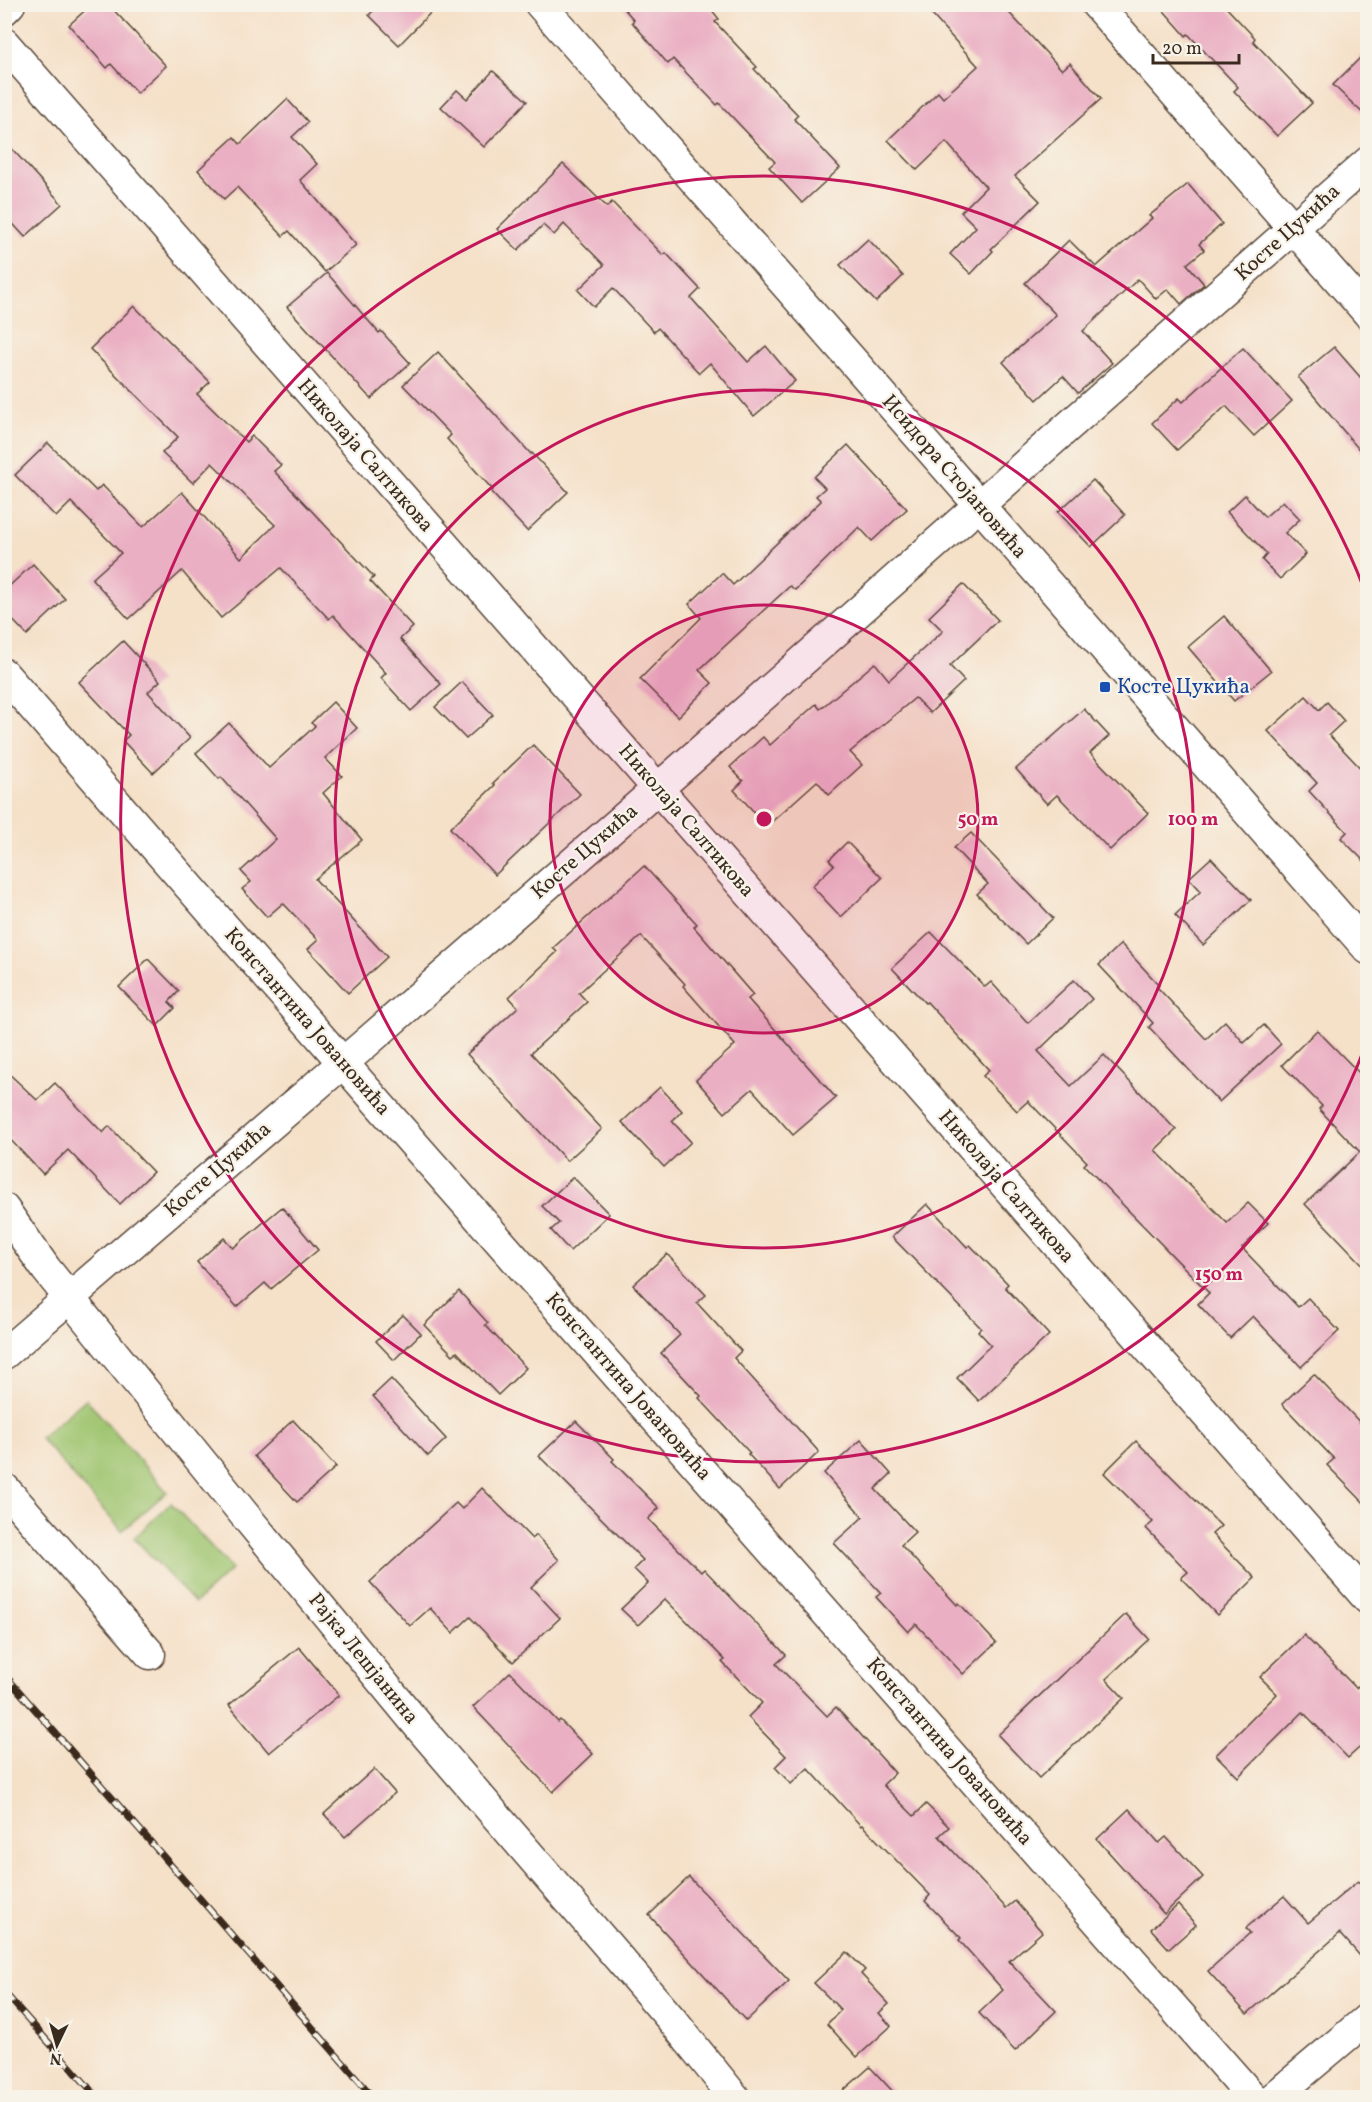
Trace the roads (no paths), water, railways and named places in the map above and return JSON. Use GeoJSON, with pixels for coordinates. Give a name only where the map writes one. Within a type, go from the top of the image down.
{"type":"FeatureCollection","features":[{"type":"Feature","properties":{"kind":"street"},"geometry":{"type":"LineString","coordinates":[[4,10],[10,4]]}},
{"type":"Feature","properties":{"kind":"street","name":"Исидора Стојановића"},"geometry":{"type":"LineString","coordinates":[[540,4],[1368,949]]}},
{"type":"Feature","properties":{"kind":"street"},"geometry":{"type":"LineString","coordinates":[[1096,4],[1368,313]]}},
{"type":"Feature","properties":{"kind":"street","name":"Николаја Салтикова"},"geometry":{"type":"LineString","coordinates":[[4,43],[1368,1599]]}},
{"type":"Feature","properties":{"kind":"street","name":"Косте Цукића"},"geometry":{"type":"LineString","coordinates":[[4,1354],[657,789],[1368,162]]}},
{"type":"Feature","properties":{"kind":"street","name":"Константина Јовановића"},"geometry":{"type":"LineString","coordinates":[[4,674],[1253,2097]]}},
{"type":"Feature","properties":{"kind":"street","name":"Рајка Лешјанина"},"geometry":{"type":"LineString","coordinates":[[4,1209],[45,1269],[414,1720],[665,2012],[735,2097]]}},
{"type":"Feature","properties":{"kind":"street"},"geometry":{"type":"LineString","coordinates":[[4,1488],[150,1654]]}},
{"type":"Feature","properties":{"kind":"street"},"geometry":{"type":"LineString","coordinates":[[1274,2097],[1368,2018]]}},
{"type":"Feature","properties":{"kind":"railway"},"geometry":{"type":"LineString","coordinates":[[4,1674],[374,2098]]}},
{"type":"Feature","properties":{"kind":"railway"},"geometry":{"type":"LineString","coordinates":[[4,1992],[98,2098]]}},
{"type":"Feature","properties":{"kind":"place","name":"Косте Цукића"},"geometry":{"type":"Point","coordinates":[1105,687]}}]}
